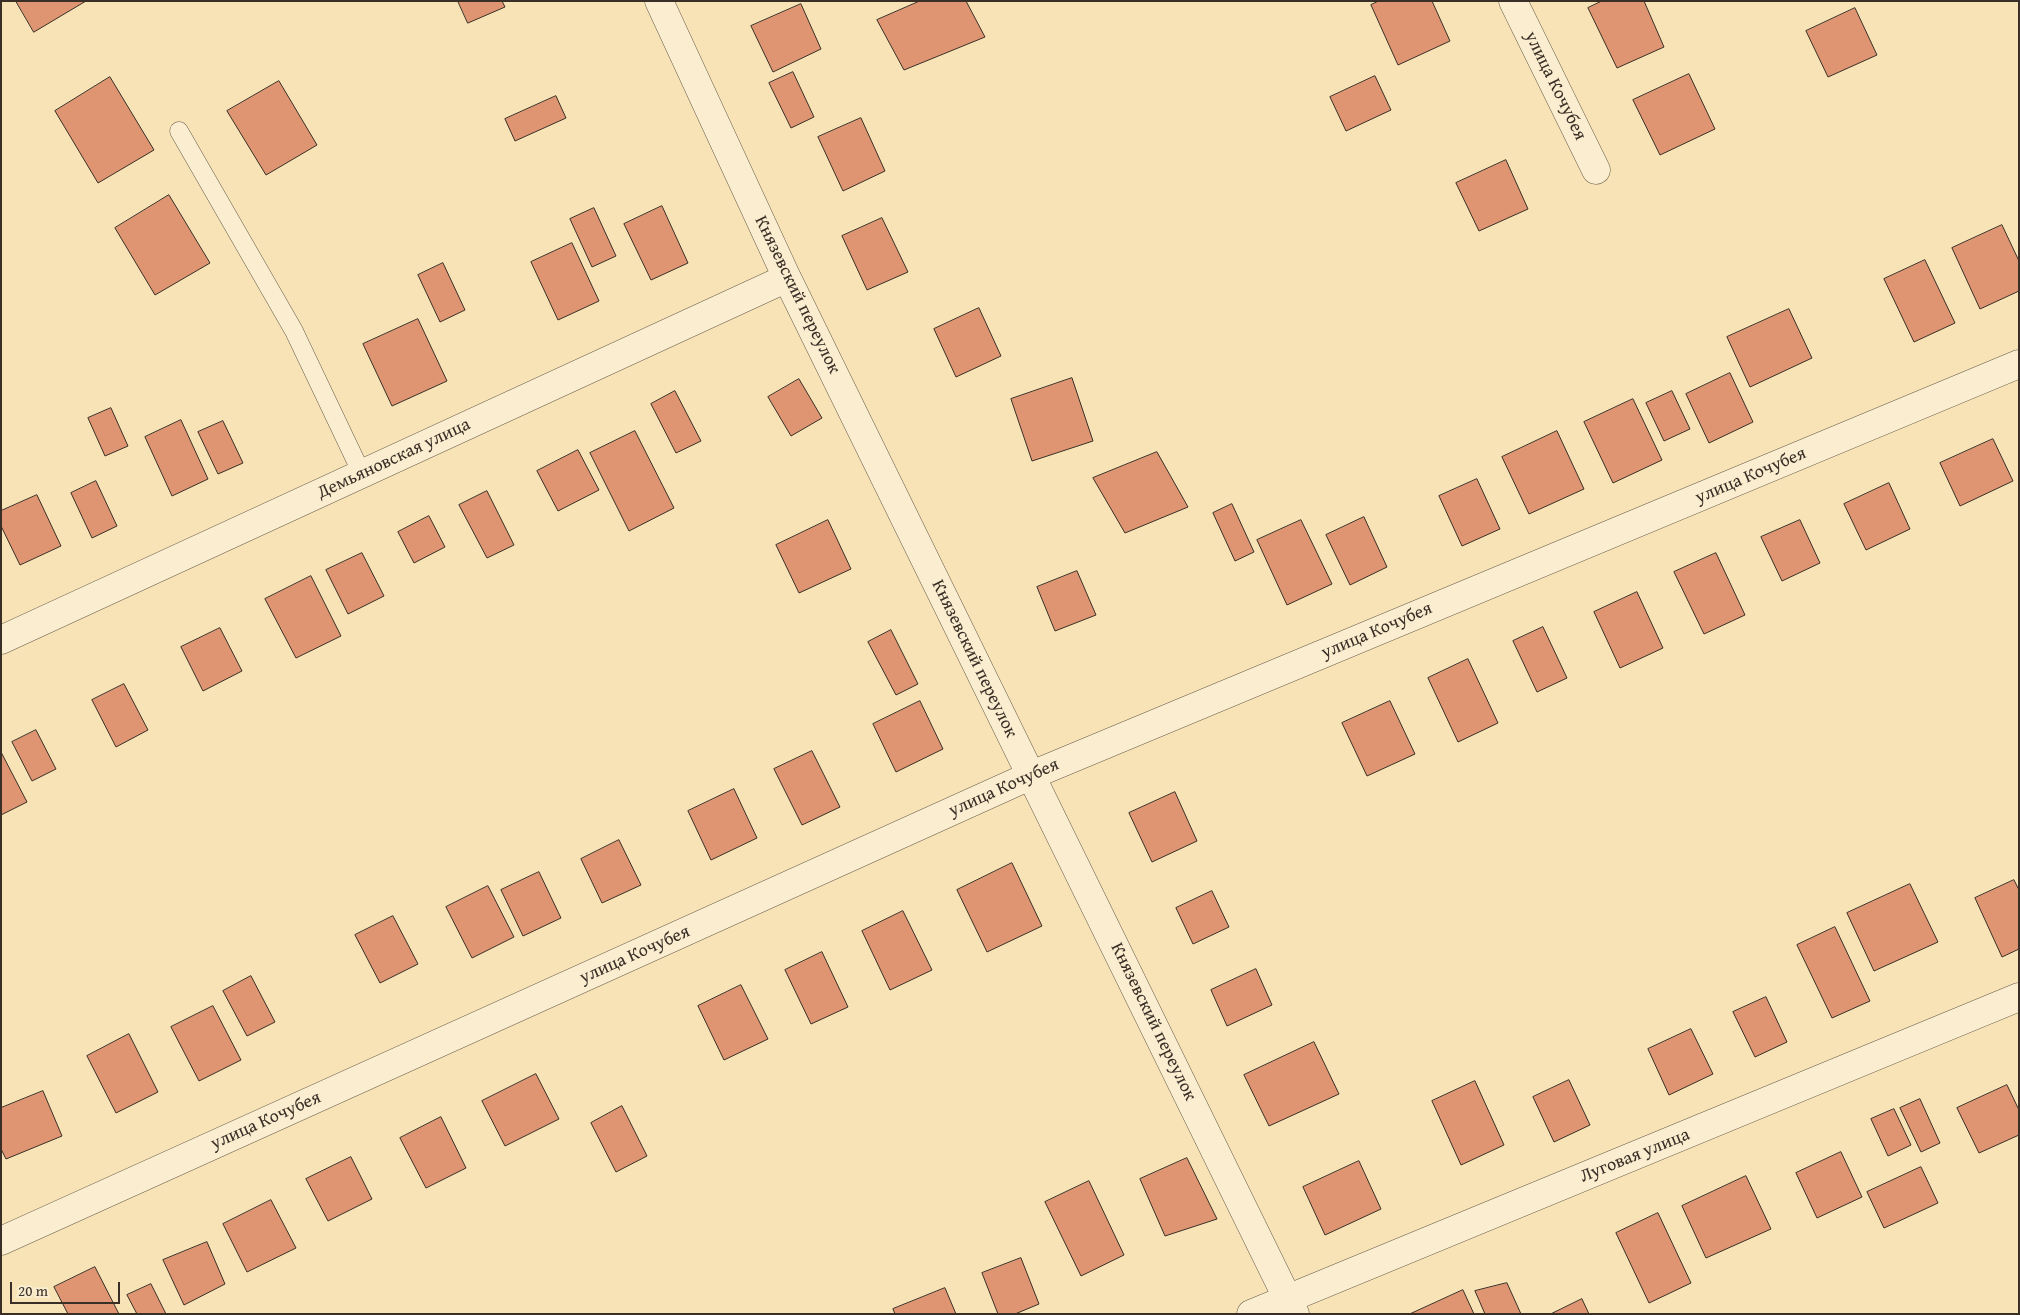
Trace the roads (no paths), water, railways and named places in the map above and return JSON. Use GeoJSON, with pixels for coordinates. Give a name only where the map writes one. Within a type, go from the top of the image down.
{"type":"FeatureCollection","features":[{"type":"Feature","properties":{"kind":"street","name":"Князевский переулок"},"geometry":{"type":"LineString","coordinates":[[659,1],[787,278],[1292,1306]]}},
{"type":"Feature","properties":{"kind":"street","name":"улица Кочубея"},"geometry":{"type":"LineString","coordinates":[[1513,1],[1596,170]]}},
{"type":"Feature","properties":{"kind":"street","name":"Демьяновская улица"},"geometry":{"type":"LineString","coordinates":[[1,640],[787,278]]}},
{"type":"Feature","properties":{"kind":"street","name":"улица Кочубея"},"geometry":{"type":"LineString","coordinates":[[1,1241],[1032,775],[2019,364]]}},
{"type":"Feature","properties":{"kind":"street","name":"Луговая улица"},"geometry":{"type":"LineString","coordinates":[[1251,1314],[1292,1306],[2019,997]]}},
{"type":"Feature","properties":{"kind":"lane"},"geometry":{"type":"LineString","coordinates":[[179,131],[294,332],[362,474]]}}]}
